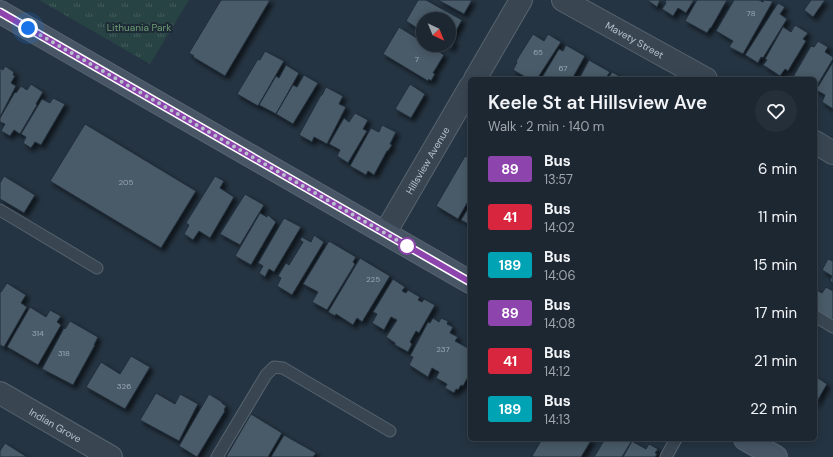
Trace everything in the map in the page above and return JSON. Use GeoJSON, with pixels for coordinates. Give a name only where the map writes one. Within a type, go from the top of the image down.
{"type":"FeatureCollection","features":[{"type":"Feature","properties":{"kind":"main road"},"geometry":{"type":"LineString","coordinates":[[0,12],[468,281]]}},
{"type":"Feature","properties":{"kind":"main road"},"geometry":{"type":"LineString","coordinates":[[748,441],[776,457]]}},
{"type":"Feature","properties":{"kind":"street"},"geometry":{"type":"LineString","coordinates":[[476,77],[521,0]]}},
{"type":"Feature","properties":{"kind":"street","name":"Mavety Street"},"geometry":{"type":"LineString","coordinates":[[563,0],[702,77]]}},
{"type":"Feature","properties":{"kind":"street","name":"Hillsview Avenue"},"geometry":{"type":"LineString","coordinates":[[385,233],[468,90]]}},
{"type":"Feature","properties":{"kind":"street"},"geometry":{"type":"LineString","coordinates":[[817,143],[833,153]]}},
{"type":"Feature","properties":{"kind":"street","name":"Indian Grove"},"geometry":{"type":"LineString","coordinates":[[0,393],[111,457]]}},
{"type":"Feature","properties":{"kind":"lane"},"geometry":{"type":"LineString","coordinates":[[0,210],[97,268]]}},
{"type":"Feature","properties":{"kind":"lane"},"geometry":{"type":"LineString","coordinates":[[817,317],[833,327]]}},
{"type":"Feature","properties":{"kind":"lane"},"geometry":{"type":"LineString","coordinates":[[217,457],[266,375],[274,367],[283,368],[390,431]]}},
{"type":"Feature","properties":{"kind":"lane"},"geometry":{"type":"LineString","coordinates":[[666,457],[675,441]]}},
{"type":"Feature","properties":{"kind":"green space","name":"Lithuania Park"},"geometry":{"type":"Polygon","coordinates":[[[39,0],[189,0],[150,64],[39,0]]]}},
{"type":"Feature","properties":{"kind":"building"},"geometry":{"type":"Polygon","coordinates":[[[221,0],[270,0],[225,76],[193,57],[194,56],[189,53],[221,0]]]}},
{"type":"Feature","properties":{"kind":"building"},"geometry":{"type":"Polygon","coordinates":[[[418,0],[426,0],[448,12],[416,12],[416,27],[406,21],[418,0]]]}},
{"type":"Feature","properties":{"kind":"building"},"geometry":{"type":"Polygon","coordinates":[[[438,0],[472,0],[464,14],[438,0]]]}},
{"type":"Feature","properties":{"kind":"building"},"geometry":{"type":"Polygon","coordinates":[[[647,0],[660,0],[657,7],[647,0]]]}},
{"type":"Feature","properties":{"kind":"building"},"geometry":{"type":"Polygon","coordinates":[[[666,0],[694,0],[686,13],[678,8],[673,16],[662,9],[666,3],[666,0]]]}},
{"type":"Feature","properties":{"kind":"building"},"geometry":{"type":"Polygon","coordinates":[[[697,0],[727,0],[707,33],[685,21],[697,0]]]}},
{"type":"Feature","properties":{"kind":"building"},"geometry":{"type":"Polygon","coordinates":[[[734,0],[759,0],[763,2],[764,0],[773,1],[743,54],[729,47],[733,41],[716,31],[734,0]]]}},
{"type":"Feature","properties":{"kind":"building"},"geometry":{"type":"Polygon","coordinates":[[[811,0],[825,0],[813,17],[804,10],[811,0]]]}},
{"type":"Feature","properties":{"kind":"building"},"geometry":{"type":"Polygon","coordinates":[[[778,3],[785,7],[780,14],[787,19],[763,58],[761,57],[758,63],[745,55],[778,3]]]}},
{"type":"Feature","properties":{"kind":"building"},"geometry":{"type":"Polygon","coordinates":[[[456,17],[462,20],[456,31],[456,17]]]}},
{"type":"Feature","properties":{"kind":"building"},"geometry":{"type":"Polygon","coordinates":[[[795,25],[808,33],[803,39],[806,41],[788,71],[785,69],[780,76],[763,65],[767,60],[765,59],[783,27],[791,32],[795,25]]]}},
{"type":"Feature","properties":{"kind":"building"},"geometry":{"type":"Polygon","coordinates":[[[399,27],[416,38],[416,52],[440,52],[444,55],[433,73],[435,74],[431,81],[429,79],[428,81],[383,54],[399,27]]]}},
{"type":"Feature","properties":{"kind":"building"},"geometry":{"type":"Polygon","coordinates":[[[533,34],[544,41],[548,34],[561,42],[538,77],[525,77],[513,70],[517,62],[516,61],[533,34]]]}},
{"type":"Feature","properties":{"kind":"building"},"geometry":{"type":"Polygon","coordinates":[[[818,41],[828,47],[825,52],[833,57],[817,86],[817,77],[793,77],[811,46],[814,47],[818,41]]]}},
{"type":"Feature","properties":{"kind":"building"},"geometry":{"type":"Polygon","coordinates":[[[566,45],[585,56],[573,77],[542,77],[559,49],[563,51],[566,45]]]}},
{"type":"Feature","properties":{"kind":"building"},"geometry":{"type":"Polygon","coordinates":[[[265,51],[284,61],[258,106],[237,94],[258,59],[260,60],[265,51]]]}},
{"type":"Feature","properties":{"kind":"building"},"geometry":{"type":"Polygon","coordinates":[[[589,60],[610,72],[606,77],[580,77],[589,60]]]}},
{"type":"Feature","properties":{"kind":"building"},"geometry":{"type":"Polygon","coordinates":[[[833,62],[833,109],[822,102],[825,95],[817,91],[833,62]]]}},
{"type":"Feature","properties":{"kind":"building"},"geometry":{"type":"Polygon","coordinates":[[[286,65],[299,73],[276,114],[259,105],[276,76],[279,78],[286,65]]]}},
{"type":"Feature","properties":{"kind":"building"},"geometry":{"type":"Polygon","coordinates":[[[5,66],[14,72],[13,75],[15,76],[11,83],[16,86],[0,117],[0,68],[3,70],[5,66]]]}},
{"type":"Feature","properties":{"kind":"building"},"geometry":{"type":"Polygon","coordinates":[[[612,72],[621,77],[609,77],[612,72]]]}},
{"type":"Feature","properties":{"kind":"building"},"geometry":{"type":"Polygon","coordinates":[[[304,75],[318,83],[293,124],[276,114],[293,85],[297,87],[304,75]]]}},
{"type":"Feature","properties":{"kind":"building"},"geometry":{"type":"Polygon","coordinates":[[[31,84],[43,92],[20,134],[14,130],[10,136],[1,131],[5,124],[0,122],[0,118],[15,92],[16,93],[21,86],[27,90],[31,84]]]}},
{"type":"Feature","properties":{"kind":"building"},"geometry":{"type":"Polygon","coordinates":[[[410,84],[425,94],[411,118],[395,109],[410,84]]]}},
{"type":"Feature","properties":{"kind":"building"},"geometry":{"type":"Polygon","coordinates":[[[326,87],[343,96],[339,104],[346,107],[327,144],[314,137],[312,142],[299,135],[326,87]]]}},
{"type":"Feature","properties":{"kind":"building"},"geometry":{"type":"Polygon","coordinates":[[[53,98],[65,104],[41,145],[35,142],[31,148],[23,143],[26,137],[21,134],[42,99],[50,103],[53,98]]]}},
{"type":"Feature","properties":{"kind":"building"},"geometry":{"type":"Polygon","coordinates":[[[355,113],[368,120],[363,129],[367,131],[348,163],[337,156],[340,150],[329,144],[344,118],[349,122],[355,113]]]}},
{"type":"Feature","properties":{"kind":"building"},"geometry":{"type":"Polygon","coordinates":[[[85,124],[196,191],[161,248],[50,181],[85,124]]]}},
{"type":"Feature","properties":{"kind":"building"},"geometry":{"type":"Polygon","coordinates":[[[382,125],[396,132],[390,144],[392,145],[387,151],[374,175],[368,171],[366,175],[350,166],[371,128],[379,132],[382,125]]]}},
{"type":"Feature","properties":{"kind":"building"},"geometry":{"type":"Polygon","coordinates":[[[465,156],[468,158],[468,202],[458,219],[436,206],[465,156]]]}},
{"type":"Feature","properties":{"kind":"building"},"geometry":{"type":"Polygon","coordinates":[[[4,176],[35,195],[24,213],[0,199],[0,183],[4,176]]]}},
{"type":"Feature","properties":{"kind":"building"},"geometry":{"type":"Polygon","coordinates":[[[215,176],[224,181],[220,188],[234,197],[210,238],[199,231],[193,240],[184,234],[189,225],[186,223],[215,176]]]}},
{"type":"Feature","properties":{"kind":"building"},"geometry":{"type":"Polygon","coordinates":[[[245,194],[264,205],[240,245],[220,234],[245,194]]]}},
{"type":"Feature","properties":{"kind":"building"},"geometry":{"type":"Polygon","coordinates":[[[468,208],[468,224],[461,220],[468,208]]]}},
{"type":"Feature","properties":{"kind":"building"},"geometry":{"type":"Polygon","coordinates":[[[260,213],[267,217],[268,215],[276,222],[251,265],[235,256],[260,213]]]}},
{"type":"Feature","properties":{"kind":"building"},"geometry":{"type":"Polygon","coordinates":[[[284,218],[301,227],[274,272],[269,269],[265,277],[259,273],[263,266],[258,263],[284,218]]]}},
{"type":"Feature","properties":{"kind":"building"},"geometry":{"type":"Polygon","coordinates":[[[314,235],[324,242],[292,295],[277,286],[281,278],[278,276],[286,263],[289,265],[303,242],[300,240],[302,237],[311,242],[314,235]]]}},
{"type":"Feature","properties":{"kind":"building"},"geometry":{"type":"Polygon","coordinates":[[[329,241],[356,257],[353,262],[355,264],[327,310],[312,302],[318,292],[303,284],[329,241]]]}},
{"type":"Feature","properties":{"kind":"building"},"geometry":{"type":"Polygon","coordinates":[[[360,258],[390,276],[362,322],[357,318],[353,325],[336,314],[335,316],[328,312],[360,258]]]}},
{"type":"Feature","properties":{"kind":"building"},"geometry":{"type":"Polygon","coordinates":[[[828,259],[833,261],[833,283],[830,281],[832,276],[822,270],[828,259]]]}},
{"type":"Feature","properties":{"kind":"building"},"geometry":{"type":"Polygon","coordinates":[[[393,279],[405,287],[402,291],[406,293],[408,290],[420,297],[418,300],[422,302],[424,299],[435,305],[419,333],[416,331],[410,342],[412,344],[408,352],[395,345],[395,343],[386,337],[397,320],[391,317],[384,330],[372,323],[377,314],[373,312],[393,279]]]}},
{"type":"Feature","properties":{"kind":"building"},"geometry":{"type":"Polygon","coordinates":[[[7,283],[26,295],[21,303],[27,307],[4,347],[0,345],[0,292],[7,283]]]}},
{"type":"Feature","properties":{"kind":"building"},"geometry":{"type":"Polygon","coordinates":[[[826,287],[833,291],[833,321],[817,312],[817,290],[822,293],[826,287]]]}},
{"type":"Feature","properties":{"kind":"building"},"geometry":{"type":"Polygon","coordinates":[[[30,307],[46,317],[50,310],[61,316],[57,322],[61,325],[38,365],[7,347],[30,307]]]}},
{"type":"Feature","properties":{"kind":"building"},"geometry":{"type":"Polygon","coordinates":[[[433,318],[439,322],[441,318],[448,321],[447,324],[453,327],[450,333],[458,337],[455,341],[468,348],[468,377],[463,386],[461,385],[454,393],[445,388],[447,384],[436,378],[439,372],[432,368],[428,377],[409,365],[413,357],[410,356],[428,322],[430,323],[433,318]]]}},
{"type":"Feature","properties":{"kind":"building"},"geometry":{"type":"Polygon","coordinates":[[[70,321],[98,337],[73,385],[42,369],[64,328],[65,329],[70,321]]]}},
{"type":"Feature","properties":{"kind":"building"},"geometry":{"type":"Polygon","coordinates":[[[131,356],[150,367],[125,409],[86,387],[101,362],[120,374],[131,356]]]}},
{"type":"Feature","properties":{"kind":"building"},"geometry":{"type":"Polygon","coordinates":[[[817,377],[827,384],[817,402],[817,377]]]}},
{"type":"Feature","properties":{"kind":"building"},"geometry":{"type":"Polygon","coordinates":[[[156,393],[175,404],[180,394],[198,404],[179,441],[140,420],[156,393]]]}},
{"type":"Feature","properties":{"kind":"building"},"geometry":{"type":"Polygon","coordinates":[[[209,394],[226,406],[225,411],[197,457],[179,446],[209,394]]]}},
{"type":"Feature","properties":{"kind":"building"},"geometry":{"type":"Polygon","coordinates":[[[251,414],[282,433],[268,457],[226,457],[251,414]]]}},
{"type":"Feature","properties":{"kind":"building"},"geometry":{"type":"Polygon","coordinates":[[[284,435],[316,453],[313,457],[271,457],[284,435]]]}},
{"type":"Feature","properties":{"kind":"building"},"geometry":{"type":"Polygon","coordinates":[[[541,441],[591,441],[581,457],[532,456],[541,441]]]}},
{"type":"Feature","properties":{"kind":"building"},"geometry":{"type":"Polygon","coordinates":[[[604,441],[631,442],[622,457],[594,457],[604,441]]]}},
{"type":"Feature","properties":{"kind":"building"},"geometry":{"type":"Polygon","coordinates":[[[632,441],[646,449],[649,444],[658,449],[655,453],[657,454],[655,457],[623,457],[632,441]]]}},
{"type":"Feature","properties":{"kind":"building"},"geometry":{"type":"Polygon","coordinates":[[[5,443],[27,457],[0,457],[0,451],[5,443]]]}},
{"type":"Feature","properties":{"kind":"bus line","name":"89"},"geometry":{"type":"LineString","coordinates":[[0,12],[468,281]]}},
{"type":"Feature","properties":{"kind":"route"},"geometry":{"type":"LineString","coordinates":[[28,28],[409,247],[407,246]]}}]}
